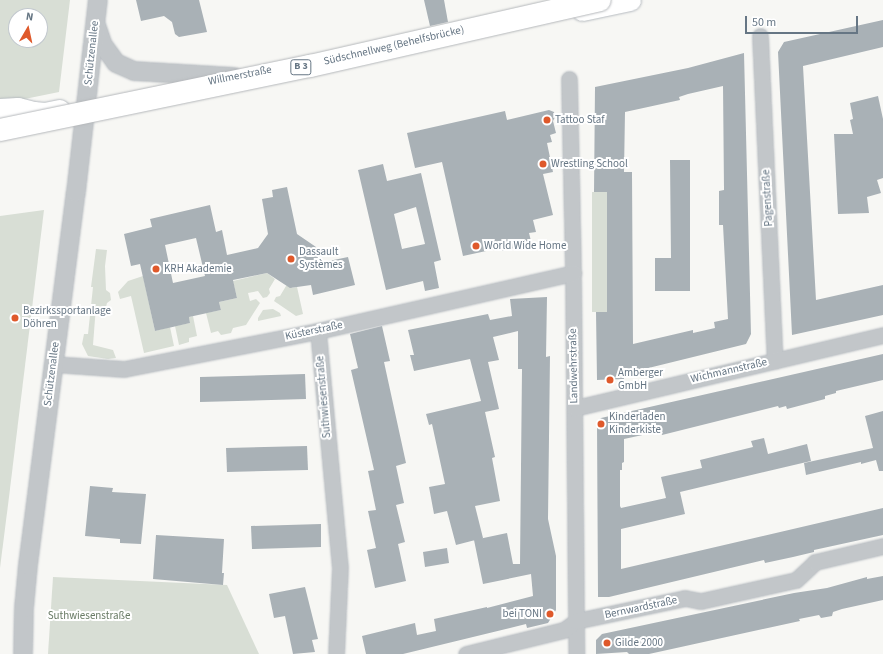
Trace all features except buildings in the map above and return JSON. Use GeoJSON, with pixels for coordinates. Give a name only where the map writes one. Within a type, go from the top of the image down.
{"type":"FeatureCollection","features":[{"type":"Feature","properties":{"kind":"highway","name":"Südschnellweg (Behelfsbrücke)"},"geometry":{"type":"LineString","coordinates":[[0,130],[310,66],[600,0]]}},
{"type":"Feature","properties":{"kind":"highway","name":"Südschnellweg (Behelfsbrücke)"},"geometry":{"type":"LineString","coordinates":[[0,121],[571,4]]}},
{"type":"Feature","properties":{"kind":"highway"},"geometry":{"type":"LineString","coordinates":[[0,110],[18,109],[45,114],[86,105]]}},
{"type":"Feature","properties":{"kind":"main road","name":"Willmerstraße"},"geometry":{"type":"LineString","coordinates":[[86,105],[235,77],[571,4],[630,0]]}},
{"type":"Feature","properties":{"kind":"street","name":"Schützenallee"},"geometry":{"type":"LineString","coordinates":[[23,654],[24,608],[28,565],[98,0]]}},
{"type":"Feature","properties":{"kind":"street"},"geometry":{"type":"LineString","coordinates":[[95,21],[101,40],[113,59],[134,71],[235,77]]}},
{"type":"Feature","properties":{"kind":"street","name":"Pagenstraße"},"geometry":{"type":"LineString","coordinates":[[760,36],[775,361]]}},
{"type":"Feature","properties":{"kind":"street","name":"Landwehrstraße"},"geometry":{"type":"LineString","coordinates":[[569,79],[575,408],[576,654]]}},
{"type":"Feature","properties":{"kind":"street","name":"Küsterstraße"},"geometry":{"type":"LineString","coordinates":[[53,364],[124,369],[318,331],[573,273]]}},
{"type":"Feature","properties":{"kind":"street","name":"Suthwiesenstraße"},"geometry":{"type":"LineString","coordinates":[[318,331],[340,566],[336,654]]}},
{"type":"Feature","properties":{"kind":"street","name":"Wichmannstraße"},"geometry":{"type":"LineString","coordinates":[[575,408],[883,335]]}},
{"type":"Feature","properties":{"kind":"street","name":"Bernwardstraße"},"geometry":{"type":"LineString","coordinates":[[466,654],[564,630],[576,621],[685,598],[701,601],[796,580],[815,562],[883,546]]}},
{"type":"Feature","properties":{"kind":"green space"},"geometry":{"type":"Polygon","coordinates":[[[0,0],[70,0],[59,92],[0,104],[0,0]]]}},
{"type":"Feature","properties":{"kind":"green space"},"geometry":{"type":"Polygon","coordinates":[[[592,192],[607,192],[607,312],[592,312],[592,192]]]}},
{"type":"Feature","properties":{"kind":"green space","name":"Bezirkssportanlage Döhren"},"geometry":{"type":"Polygon","coordinates":[[[44,210],[9,497],[0,568],[0,216],[44,210]]]}},
{"type":"Feature","properties":{"kind":"green space"},"geometry":{"type":"Polygon","coordinates":[[[96,249],[107,250],[105,266],[106,290],[110,293],[111,300],[107,303],[106,307],[96,306],[93,345],[113,350],[116,358],[108,359],[88,356],[82,344],[84,334],[88,334],[93,287],[91,287],[96,249]]]}},
{"type":"Feature","properties":{"kind":"green space"},"geometry":{"type":"Polygon","coordinates":[[[267,273],[275,279],[269,289],[270,293],[267,297],[263,298],[258,291],[248,293],[250,301],[256,299],[260,303],[246,325],[233,328],[231,333],[221,335],[218,331],[211,333],[206,313],[221,310],[219,302],[237,298],[233,281],[267,273]]]}},
{"type":"Feature","properties":{"kind":"green space"},"geometry":{"type":"Polygon","coordinates":[[[143,276],[155,331],[170,327],[174,346],[144,353],[131,296],[120,299],[118,292],[128,281],[143,276]]]}},
{"type":"Feature","properties":{"kind":"green space"},"geometry":{"type":"Polygon","coordinates":[[[291,284],[292,288],[297,287],[303,314],[296,316],[274,301],[276,297],[280,296],[286,286],[291,284]]]}},
{"type":"Feature","properties":{"kind":"green space"},"geometry":{"type":"Polygon","coordinates":[[[273,309],[280,313],[281,316],[258,321],[258,318],[263,310],[273,309]]]}},
{"type":"Feature","properties":{"kind":"green space"},"geometry":{"type":"Polygon","coordinates":[[[193,316],[197,336],[189,338],[189,342],[179,345],[175,326],[190,323],[189,317],[193,316]]]}},
{"type":"Feature","properties":{"kind":"green space","name":"Suthwiesenstraße"},"geometry":{"type":"Polygon","coordinates":[[[53,577],[227,585],[259,654],[48,654],[53,577]]]}},
{"type":"Feature","properties":{"kind":"place","name":"Tattoo Staf"},"geometry":{"type":"Point","coordinates":[547,120]}},
{"type":"Feature","properties":{"kind":"place","name":"Wrestling School"},"geometry":{"type":"Point","coordinates":[543,164]}},
{"type":"Feature","properties":{"kind":"place","name":"World Wide Home"},"geometry":{"type":"Point","coordinates":[476,246]}},
{"type":"Feature","properties":{"kind":"place","name":"Dassault Systèmes"},"geometry":{"type":"Point","coordinates":[291,259]}},
{"type":"Feature","properties":{"kind":"place","name":"KRH Akademie"},"geometry":{"type":"Point","coordinates":[156,269]}},
{"type":"Feature","properties":{"kind":"place","name":"Bezirkssportanlage Döhren"},"geometry":{"type":"Point","coordinates":[15,318]}},
{"type":"Feature","properties":{"kind":"place","name":"Amberger GmbH"},"geometry":{"type":"Point","coordinates":[610,380]}},
{"type":"Feature","properties":{"kind":"place","name":"Kinderladen Kinderkiste"},"geometry":{"type":"Point","coordinates":[601,424]}},
{"type":"Feature","properties":{"kind":"place","name":"bei TONI"},"geometry":{"type":"Point","coordinates":[550,614]}},
{"type":"Feature","properties":{"kind":"place","name":"Gilde 2000"},"geometry":{"type":"Point","coordinates":[607,643]}}]}
